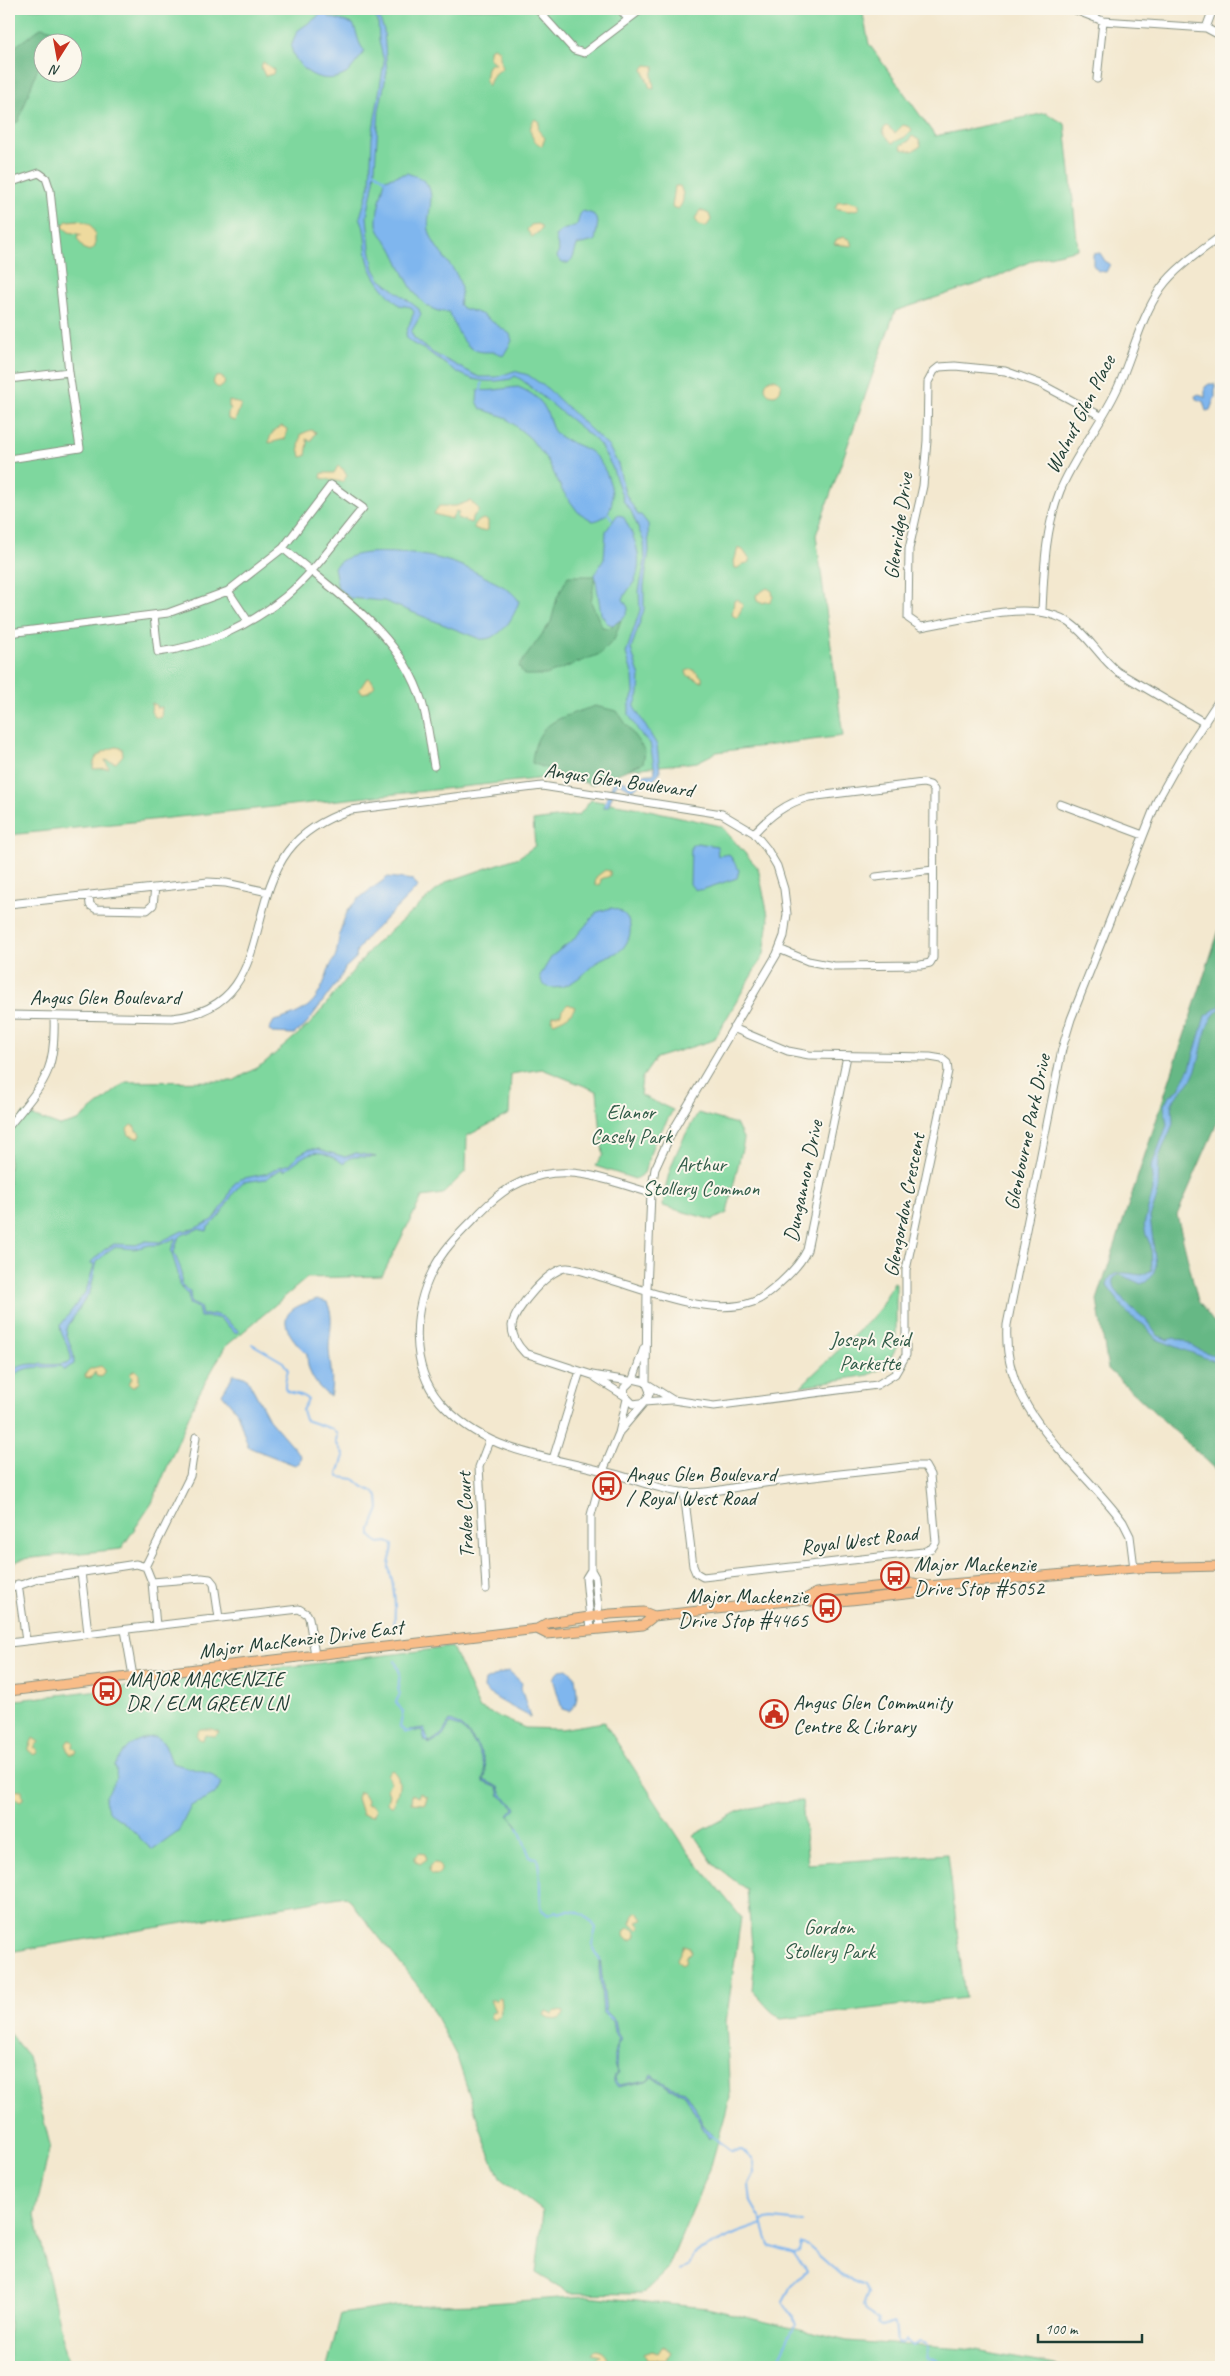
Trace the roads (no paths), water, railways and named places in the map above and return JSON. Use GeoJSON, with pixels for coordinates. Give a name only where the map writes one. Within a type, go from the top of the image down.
{"type":"FeatureCollection","features":[{"type":"Feature","properties":{"kind":"main road","name":"Major MacKenzie Drive East"},"geometry":{"type":"LineString","coordinates":[[9,1691],[537,1629],[548,1623],[594,1617],[644,1612],[654,1616],[805,1599],[817,1603],[851,1600],[915,1593],[927,1586],[1134,1568],[1221,1566]]}},
{"type":"Feature","properties":{"kind":"main road","name":"Major MacKenzie Drive East"},"geometry":{"type":"LineString","coordinates":[[537,1629],[547,1634],[644,1625],[654,1616]]}},
{"type":"Feature","properties":{"kind":"street"},"geometry":{"type":"LineString","coordinates":[[537,9],[574,50],[584,53],[642,9]]}},
{"type":"Feature","properties":{"kind":"street"},"geometry":{"type":"LineString","coordinates":[[620,9],[628,19]]}},
{"type":"Feature","properties":{"kind":"street"},"geometry":{"type":"LineString","coordinates":[[1073,9],[1104,21],[1206,28],[1221,36]]}},
{"type":"Feature","properties":{"kind":"street"},"geometry":{"type":"LineString","coordinates":[[1206,28],[1213,9]]}},
{"type":"Feature","properties":{"kind":"street"},"geometry":{"type":"LineString","coordinates":[[1097,79],[1104,21]]}},
{"type":"Feature","properties":{"kind":"street"},"geometry":{"type":"LineString","coordinates":[[9,183],[39,173],[46,178],[50,190],[80,448],[9,459]]}},
{"type":"Feature","properties":{"kind":"street","name":"Walnut Glen Place"},"geometry":{"type":"LineString","coordinates":[[1042,610],[1045,556],[1052,516],[1060,490],[1120,384],[1146,316],[1162,287],[1173,275],[1221,236]]}},
{"type":"Feature","properties":{"kind":"street","name":"Glenridge Drive"},"geometry":{"type":"LineString","coordinates":[[1101,416],[1041,384],[1004,371],[973,366],[947,366],[934,371],[928,382],[927,441],[922,486],[909,549],[908,618],[921,627],[1008,612],[1042,610],[1057,615],[1079,630],[1105,662],[1123,676],[1205,723]]}},
{"type":"Feature","properties":{"kind":"street"},"geometry":{"type":"LineString","coordinates":[[9,379],[70,372]]}},
{"type":"Feature","properties":{"kind":"street"},"geometry":{"type":"LineString","coordinates":[[9,633],[154,616],[204,602],[228,591],[283,548],[331,485],[363,508],[310,571],[286,596],[248,622],[218,636],[176,650],[158,652],[154,616]]}},
{"type":"Feature","properties":{"kind":"street"},"geometry":{"type":"LineString","coordinates":[[283,548],[360,611],[384,636],[404,662],[422,702],[434,766]]}},
{"type":"Feature","properties":{"kind":"street"},"geometry":{"type":"LineString","coordinates":[[228,591],[248,622]]}},
{"type":"Feature","properties":{"kind":"street","name":"Glenbourne Park Drive"},"geometry":{"type":"LineString","coordinates":[[1134,1568],[1130,1536],[1123,1522],[1044,1432],[1028,1409],[1012,1373],[1006,1334],[1019,1258],[1066,1033],[1143,835],[1166,782],[1221,697]]}},
{"type":"Feature","properties":{"kind":"street"},"geometry":{"type":"LineString","coordinates":[[754,833],[775,812],[799,800],[927,783],[933,787],[935,794],[932,958],[929,964],[834,966],[808,961],[779,950]]}},
{"type":"Feature","properties":{"kind":"street","name":"Angus Glen Boulevard"},"geometry":{"type":"LineString","coordinates":[[9,1015],[172,1018],[190,1014],[210,1006],[228,993],[246,970],[268,892],[282,860],[296,842],[316,826],[351,810],[534,786],[716,812],[733,819],[754,833],[771,855],[782,882],[786,919],[779,950],[662,1151],[655,1169],[651,1193],[647,1290],[647,1384]]}},
{"type":"Feature","properties":{"kind":"street"},"geometry":{"type":"LineString","coordinates":[[1060,804],[1143,835]]}},
{"type":"Feature","properties":{"kind":"street"},"geometry":{"type":"LineString","coordinates":[[876,877],[934,870]]}},
{"type":"Feature","properties":{"kind":"street"},"geometry":{"type":"LineString","coordinates":[[9,904],[217,881],[268,892]]}},
{"type":"Feature","properties":{"kind":"street"},"geometry":{"type":"LineString","coordinates":[[89,895],[90,905],[96,909],[147,910],[153,905],[155,888]]}},
{"type":"Feature","properties":{"kind":"street"},"geometry":{"type":"LineString","coordinates":[[9,1126],[41,1086],[48,1073],[54,1053],[54,1017]]}},
{"type":"Feature","properties":{"kind":"street","name":"Glengordon Crescent"},"geometry":{"type":"LineString","coordinates":[[643,1402],[673,1400],[706,1406],[723,1406],[877,1385],[890,1379],[904,1363],[907,1347],[906,1270],[948,1065],[942,1059],[930,1057],[809,1055],[788,1051],[733,1028]]}},
{"type":"Feature","properties":{"kind":"street","name":"Dungannon Drive"},"geometry":{"type":"LineString","coordinates":[[647,1290],[701,1306],[745,1305],[768,1294],[797,1266],[808,1245],[847,1056]]}},
{"type":"Feature","properties":{"kind":"street","name":"Royal West Road"},"geometry":{"type":"LineString","coordinates":[[651,1193],[587,1174],[559,1173],[534,1177],[496,1196],[450,1244],[438,1262],[425,1289],[419,1312],[418,1353],[421,1367],[432,1391],[442,1404],[470,1428],[489,1441],[510,1449],[603,1471],[657,1487],[684,1492],[920,1465],[928,1470],[930,1475],[936,1542],[932,1548],[923,1552],[704,1577],[696,1573],[693,1566],[684,1492]]}},
{"type":"Feature","properties":{"kind":"street"},"geometry":{"type":"LineString","coordinates":[[643,1402],[633,1404],[592,1375],[580,1370],[531,1356],[520,1348],[514,1338],[512,1326],[520,1308],[550,1274],[563,1268],[573,1269],[647,1290]]}},
{"type":"Feature","properties":{"kind":"street","name":"Angus Glen Boulevard"},"geometry":{"type":"LineString","coordinates":[[631,1380],[646,1342]]}},
{"type":"Feature","properties":{"kind":"street"},"geometry":{"type":"LineString","coordinates":[[553,1459],[580,1370]]}},
{"type":"Feature","properties":{"kind":"street"},"geometry":{"type":"LineString","coordinates":[[592,1375],[647,1384],[649,1396],[619,1433]]}},
{"type":"Feature","properties":{"kind":"street"},"geometry":{"type":"LineString","coordinates":[[595,1629],[595,1577],[591,1570],[591,1515],[603,1471],[619,1433],[626,1398],[624,1388],[631,1380]]}},
{"type":"Feature","properties":{"kind":"street","name":"Glengordon Crescent"},"geometry":{"type":"LineString","coordinates":[[647,1384],[673,1400]]}},
{"type":"Feature","properties":{"kind":"street"},"geometry":{"type":"LineString","coordinates":[[145,1567],[190,1476],[196,1437]]}},
{"type":"Feature","properties":{"kind":"street","name":"Tralee Court"},"geometry":{"type":"LineString","coordinates":[[486,1589],[479,1467],[489,1441]]}},
{"type":"Feature","properties":{"kind":"street"},"geometry":{"type":"LineString","coordinates":[[9,1589],[18,1584],[38,1579],[136,1564],[145,1567],[150,1574],[156,1626]]}},
{"type":"Feature","properties":{"kind":"street"},"geometry":{"type":"LineString","coordinates":[[82,1572],[88,1633]]}},
{"type":"Feature","properties":{"kind":"street"},"geometry":{"type":"LineString","coordinates":[[152,1582],[210,1579],[214,1584],[219,1618]]}},
{"type":"Feature","properties":{"kind":"street"},"geometry":{"type":"LineString","coordinates":[[18,1584],[26,1641]]}},
{"type":"Feature","properties":{"kind":"street"},"geometry":{"type":"LineString","coordinates":[[9,1643],[298,1609],[309,1618],[315,1655]]}},
{"type":"Feature","properties":{"kind":"street"},"geometry":{"type":"LineString","coordinates":[[125,1630],[133,1676]]}},
{"type":"Feature","properties":{"kind":"water"},"geometry":{"type":"Polygon","coordinates":[[[324,9],[327,9],[329,17],[353,24],[360,45],[365,51],[348,73],[337,78],[328,79],[320,77],[305,70],[294,56],[291,47],[297,31],[316,18],[324,9]]]}},
{"type":"Feature","properties":{"kind":"water"},"geometry":{"type":"Polygon","coordinates":[[[369,9],[376,10],[384,30],[387,72],[379,110],[374,181],[367,216],[374,269],[380,279],[419,309],[421,315],[411,332],[414,338],[433,353],[479,377],[497,377],[514,371],[528,375],[548,389],[609,447],[618,464],[625,493],[638,515],[641,515],[648,524],[649,551],[644,586],[644,610],[631,649],[640,677],[639,694],[634,707],[657,745],[660,772],[651,782],[644,781],[632,790],[619,783],[616,785],[608,807],[603,807],[614,781],[636,783],[642,780],[640,775],[653,774],[655,772],[650,743],[641,735],[629,715],[629,705],[634,693],[633,677],[626,653],[640,610],[639,591],[645,561],[644,542],[631,511],[624,502],[612,467],[600,445],[592,437],[515,376],[511,379],[497,381],[475,379],[457,372],[412,343],[407,339],[406,333],[414,312],[411,307],[399,305],[383,289],[375,277],[367,256],[360,217],[370,184],[372,137],[384,62],[379,41],[378,21],[369,9]]]}},
{"type":"Feature","properties":{"kind":"water"},"geometry":{"type":"Polygon","coordinates":[[[407,173],[423,180],[430,189],[429,230],[438,249],[451,266],[460,283],[459,304],[462,308],[481,314],[510,334],[512,341],[503,356],[471,348],[461,338],[449,312],[437,311],[427,306],[419,298],[412,289],[391,247],[379,231],[377,224],[378,213],[385,179],[407,173]]]}},
{"type":"Feature","properties":{"kind":"water"},"geometry":{"type":"Polygon","coordinates":[[[583,211],[593,214],[598,222],[595,241],[577,245],[573,258],[568,263],[562,263],[557,257],[559,250],[555,236],[563,230],[577,225],[580,214],[583,211]]]}},
{"type":"Feature","properties":{"kind":"water"},"geometry":{"type":"Polygon","coordinates":[[[1100,253],[1105,261],[1110,264],[1106,272],[1098,271],[1093,265],[1093,254],[1100,253]]]}},
{"type":"Feature","properties":{"kind":"water"},"geometry":{"type":"Polygon","coordinates":[[[1209,384],[1215,384],[1215,397],[1210,410],[1206,411],[1203,401],[1196,399],[1195,396],[1199,394],[1205,398],[1205,387],[1209,384]]]}},
{"type":"Feature","properties":{"kind":"water"},"geometry":{"type":"Polygon","coordinates":[[[518,387],[540,401],[556,433],[562,438],[588,450],[599,460],[612,491],[612,501],[609,510],[603,517],[593,521],[578,512],[562,490],[548,461],[530,438],[505,417],[481,409],[477,401],[478,390],[518,387]]]}},
{"type":"Feature","properties":{"kind":"water"},"geometry":{"type":"Polygon","coordinates":[[[617,515],[623,516],[631,532],[637,548],[638,565],[634,582],[623,599],[628,607],[626,615],[612,625],[607,623],[601,614],[595,574],[604,559],[606,531],[617,515]]]}},
{"type":"Feature","properties":{"kind":"water"},"geometry":{"type":"Polygon","coordinates":[[[396,553],[431,557],[474,571],[512,593],[519,601],[514,614],[500,632],[487,639],[480,639],[384,601],[350,598],[338,588],[334,567],[340,562],[355,555],[396,553]]]}},
{"type":"Feature","properties":{"kind":"water"},"geometry":{"type":"Polygon","coordinates":[[[697,843],[717,846],[718,856],[729,854],[739,870],[737,878],[701,890],[694,889],[690,884],[691,846],[697,843]]]}},
{"type":"Feature","properties":{"kind":"water"},"geometry":{"type":"Polygon","coordinates":[[[388,877],[413,880],[418,887],[367,937],[357,951],[356,958],[345,968],[341,977],[304,1027],[294,1034],[272,1033],[269,1030],[274,1021],[294,1015],[314,1000],[323,985],[335,956],[341,928],[347,912],[358,899],[388,877]]]}},
{"type":"Feature","properties":{"kind":"water"},"geometry":{"type":"Polygon","coordinates":[[[611,908],[624,914],[630,924],[629,937],[622,949],[598,961],[570,984],[554,988],[545,985],[540,976],[552,956],[574,939],[597,912],[611,908]]]}},
{"type":"Feature","properties":{"kind":"water"},"geometry":{"type":"Polygon","coordinates":[[[1221,1005],[1221,1008],[1210,1021],[1193,1077],[1172,1103],[1173,1124],[1159,1157],[1158,1194],[1150,1217],[1156,1266],[1153,1274],[1146,1282],[1141,1284],[1119,1274],[1113,1279],[1115,1289],[1126,1303],[1146,1320],[1157,1335],[1168,1340],[1176,1338],[1184,1340],[1198,1349],[1221,1358],[1221,1364],[1156,1339],[1144,1325],[1129,1315],[1107,1286],[1111,1276],[1116,1274],[1126,1273],[1142,1275],[1152,1270],[1151,1246],[1144,1224],[1153,1190],[1151,1168],[1167,1125],[1164,1105],[1169,1097],[1178,1090],[1190,1068],[1205,1016],[1221,1005]]]}},
{"type":"Feature","properties":{"kind":"water"},"geometry":{"type":"Polygon","coordinates":[[[309,1149],[318,1149],[345,1157],[356,1153],[376,1157],[354,1157],[347,1160],[344,1164],[326,1154],[313,1153],[307,1155],[284,1171],[284,1168],[281,1169],[266,1179],[243,1182],[219,1217],[208,1227],[207,1231],[198,1229],[182,1235],[178,1239],[174,1252],[182,1272],[181,1284],[190,1292],[191,1303],[200,1307],[202,1315],[214,1314],[222,1317],[239,1331],[236,1333],[220,1319],[200,1317],[198,1308],[189,1304],[188,1294],[179,1285],[178,1273],[171,1251],[176,1238],[159,1245],[134,1249],[114,1247],[97,1262],[90,1292],[66,1329],[74,1364],[64,1370],[61,1366],[26,1369],[20,1371],[9,1380],[9,1374],[23,1365],[56,1365],[71,1361],[70,1352],[60,1326],[86,1291],[94,1266],[91,1262],[104,1250],[114,1244],[136,1245],[146,1241],[160,1242],[182,1231],[193,1229],[213,1220],[225,1203],[233,1185],[240,1179],[269,1173],[279,1167],[290,1164],[298,1155],[309,1149]]]}},
{"type":"Feature","properties":{"kind":"water"},"geometry":{"type":"Polygon","coordinates":[[[317,1299],[327,1302],[331,1314],[329,1349],[332,1385],[330,1397],[320,1388],[310,1373],[307,1354],[290,1334],[286,1321],[287,1315],[294,1308],[317,1299]]]}},
{"type":"Feature","properties":{"kind":"water"},"geometry":{"type":"Polygon","coordinates":[[[234,1374],[247,1378],[269,1419],[301,1456],[299,1463],[295,1465],[248,1446],[237,1412],[222,1394],[234,1374]]]}},
{"type":"Feature","properties":{"kind":"water"},"geometry":{"type":"Polygon","coordinates":[[[567,1669],[575,1676],[577,1691],[575,1704],[569,1711],[562,1709],[553,1678],[560,1670],[567,1669]]]}},
{"type":"Feature","properties":{"kind":"water"},"geometry":{"type":"Polygon","coordinates":[[[509,1671],[522,1683],[521,1688],[530,1717],[498,1699],[484,1688],[485,1681],[509,1671]]]}},
{"type":"Feature","properties":{"kind":"water"},"geometry":{"type":"Polygon","coordinates":[[[450,1721],[457,1724],[471,1737],[482,1755],[486,1773],[484,1780],[485,1772],[478,1749],[463,1730],[450,1724],[443,1736],[429,1744],[425,1741],[422,1730],[410,1732],[409,1730],[424,1728],[429,1743],[442,1734],[450,1721]]]}},
{"type":"Feature","properties":{"kind":"water"},"geometry":{"type":"Polygon","coordinates":[[[156,1737],[165,1744],[172,1763],[211,1774],[221,1783],[213,1795],[191,1806],[178,1832],[153,1850],[126,1824],[111,1813],[105,1798],[115,1779],[115,1766],[126,1749],[136,1741],[156,1737]]]}},
{"type":"Feature","properties":{"kind":"water"},"geometry":{"type":"Polygon","coordinates":[[[484,1780],[499,1787],[502,1795],[515,1806],[516,1809],[509,1816],[514,1809],[513,1806],[500,1796],[498,1788],[484,1782],[484,1780]]]}},
{"type":"Feature","properties":{"kind":"water"},"geometry":{"type":"Polygon","coordinates":[[[600,1958],[606,2011],[614,2019],[616,2031],[621,2039],[617,2046],[616,2068],[619,2072],[615,2077],[616,2082],[619,2085],[646,2081],[618,2087],[614,2082],[614,2076],[618,2073],[614,2065],[614,2056],[619,2039],[614,2032],[612,2021],[603,2012],[600,1958]]]}},
{"type":"Feature","properties":{"kind":"water"},"geometry":{"type":"Polygon","coordinates":[[[651,2074],[670,2087],[685,2091],[702,2123],[712,2135],[709,2139],[684,2093],[670,2089],[652,2076],[649,2079],[651,2074]]]}},
{"type":"Feature","properties":{"kind":"waterway"},"geometry":{"type":"LineString","coordinates":[[374,171],[385,180]]}},
{"type":"Feature","properties":{"kind":"waterway"},"geometry":{"type":"LineString","coordinates":[[481,391],[482,383]]}},
{"type":"Feature","properties":{"kind":"waterway"},"geometry":{"type":"LineString","coordinates":[[608,513],[612,519]]}},
{"type":"Feature","properties":{"kind":"waterway"},"geometry":{"type":"LineString","coordinates":[[252,1344],[283,1362],[288,1370],[285,1381],[286,1391],[303,1396],[308,1400],[302,1410],[305,1420],[332,1429],[337,1434],[336,1442],[344,1456],[338,1474],[339,1477],[354,1479],[363,1487],[374,1492],[378,1497],[379,1509],[371,1529],[371,1536],[378,1543],[388,1542],[393,1545],[389,1566],[393,1584],[394,1628]]}},
{"type":"Feature","properties":{"kind":"waterway"},"geometry":{"type":"LineString","coordinates":[[395,1661],[400,1673],[398,1689],[400,1694],[396,1702],[403,1712],[400,1727],[406,1732],[411,1731]]}},
{"type":"Feature","properties":{"kind":"waterway"},"geometry":{"type":"LineString","coordinates":[[518,1827],[530,1857],[537,1858],[542,1910],[548,1915],[555,1911],[559,1913],[570,1911],[585,1916],[596,1928],[592,1944],[600,1961]]}},
{"type":"Feature","properties":{"kind":"waterway"},"geometry":{"type":"LineString","coordinates":[[710,2135],[731,2151],[742,2150],[753,2160],[754,2174],[749,2184],[751,2202],[762,2221],[769,2246],[794,2254],[807,2271],[791,2286],[783,2301],[792,2315],[795,2326],[774,2367]]}},
{"type":"Feature","properties":{"kind":"waterway"},"geometry":{"type":"LineString","coordinates":[[762,2221],[772,2219],[802,2222]]}},
{"type":"Feature","properties":{"kind":"waterway"},"geometry":{"type":"LineString","coordinates":[[680,2271],[689,2265],[695,2253],[737,2233],[763,2224]]}},
{"type":"Feature","properties":{"kind":"waterway"},"geometry":{"type":"LineString","coordinates":[[794,2254],[799,2252],[801,2244],[807,2245],[842,2276],[864,2286],[868,2293],[863,2306],[865,2311],[879,2320],[878,2325],[881,2327],[895,2323],[897,2343],[902,2343],[906,2340],[913,2346],[921,2342],[927,2344],[929,2349],[927,2359],[937,2360],[942,2367]]}},
{"type":"Feature","properties":{"kind":"place","name":"Angus Glen Boulevard / Royal West Road"},"geometry":{"type":"Point","coordinates":[607,1486]}},
{"type":"Feature","properties":{"kind":"place","name":"Major Mackenzie Drive Stop #5052"},"geometry":{"type":"Point","coordinates":[895,1576]}},
{"type":"Feature","properties":{"kind":"place","name":"Major Mackenzie Drive Stop #4465"},"geometry":{"type":"Point","coordinates":[827,1608]}},
{"type":"Feature","properties":{"kind":"place","name":"MAJOR MACKENZIE DR / ELM GREEN LN"},"geometry":{"type":"Point","coordinates":[107,1691]}},
{"type":"Feature","properties":{"kind":"place","name":"Angus Glen Community Centre & Library"},"geometry":{"type":"Point","coordinates":[774,1714]}},
{"type":"Feature","properties":{"kind":"park label","name":"Elanor Casely Park"},"geometry":{"type":"Point","coordinates":[631,1124]}},
{"type":"Feature","properties":{"kind":"park label","name":"Arthur Stollery Common"},"geometry":{"type":"Point","coordinates":[701,1176]}},
{"type":"Feature","properties":{"kind":"park label","name":"Joseph Reid Parkette"},"geometry":{"type":"Point","coordinates":[870,1351]}},
{"type":"Feature","properties":{"kind":"park label","name":"Gordon Stollery Park"},"geometry":{"type":"Point","coordinates":[829,1939]}}]}
